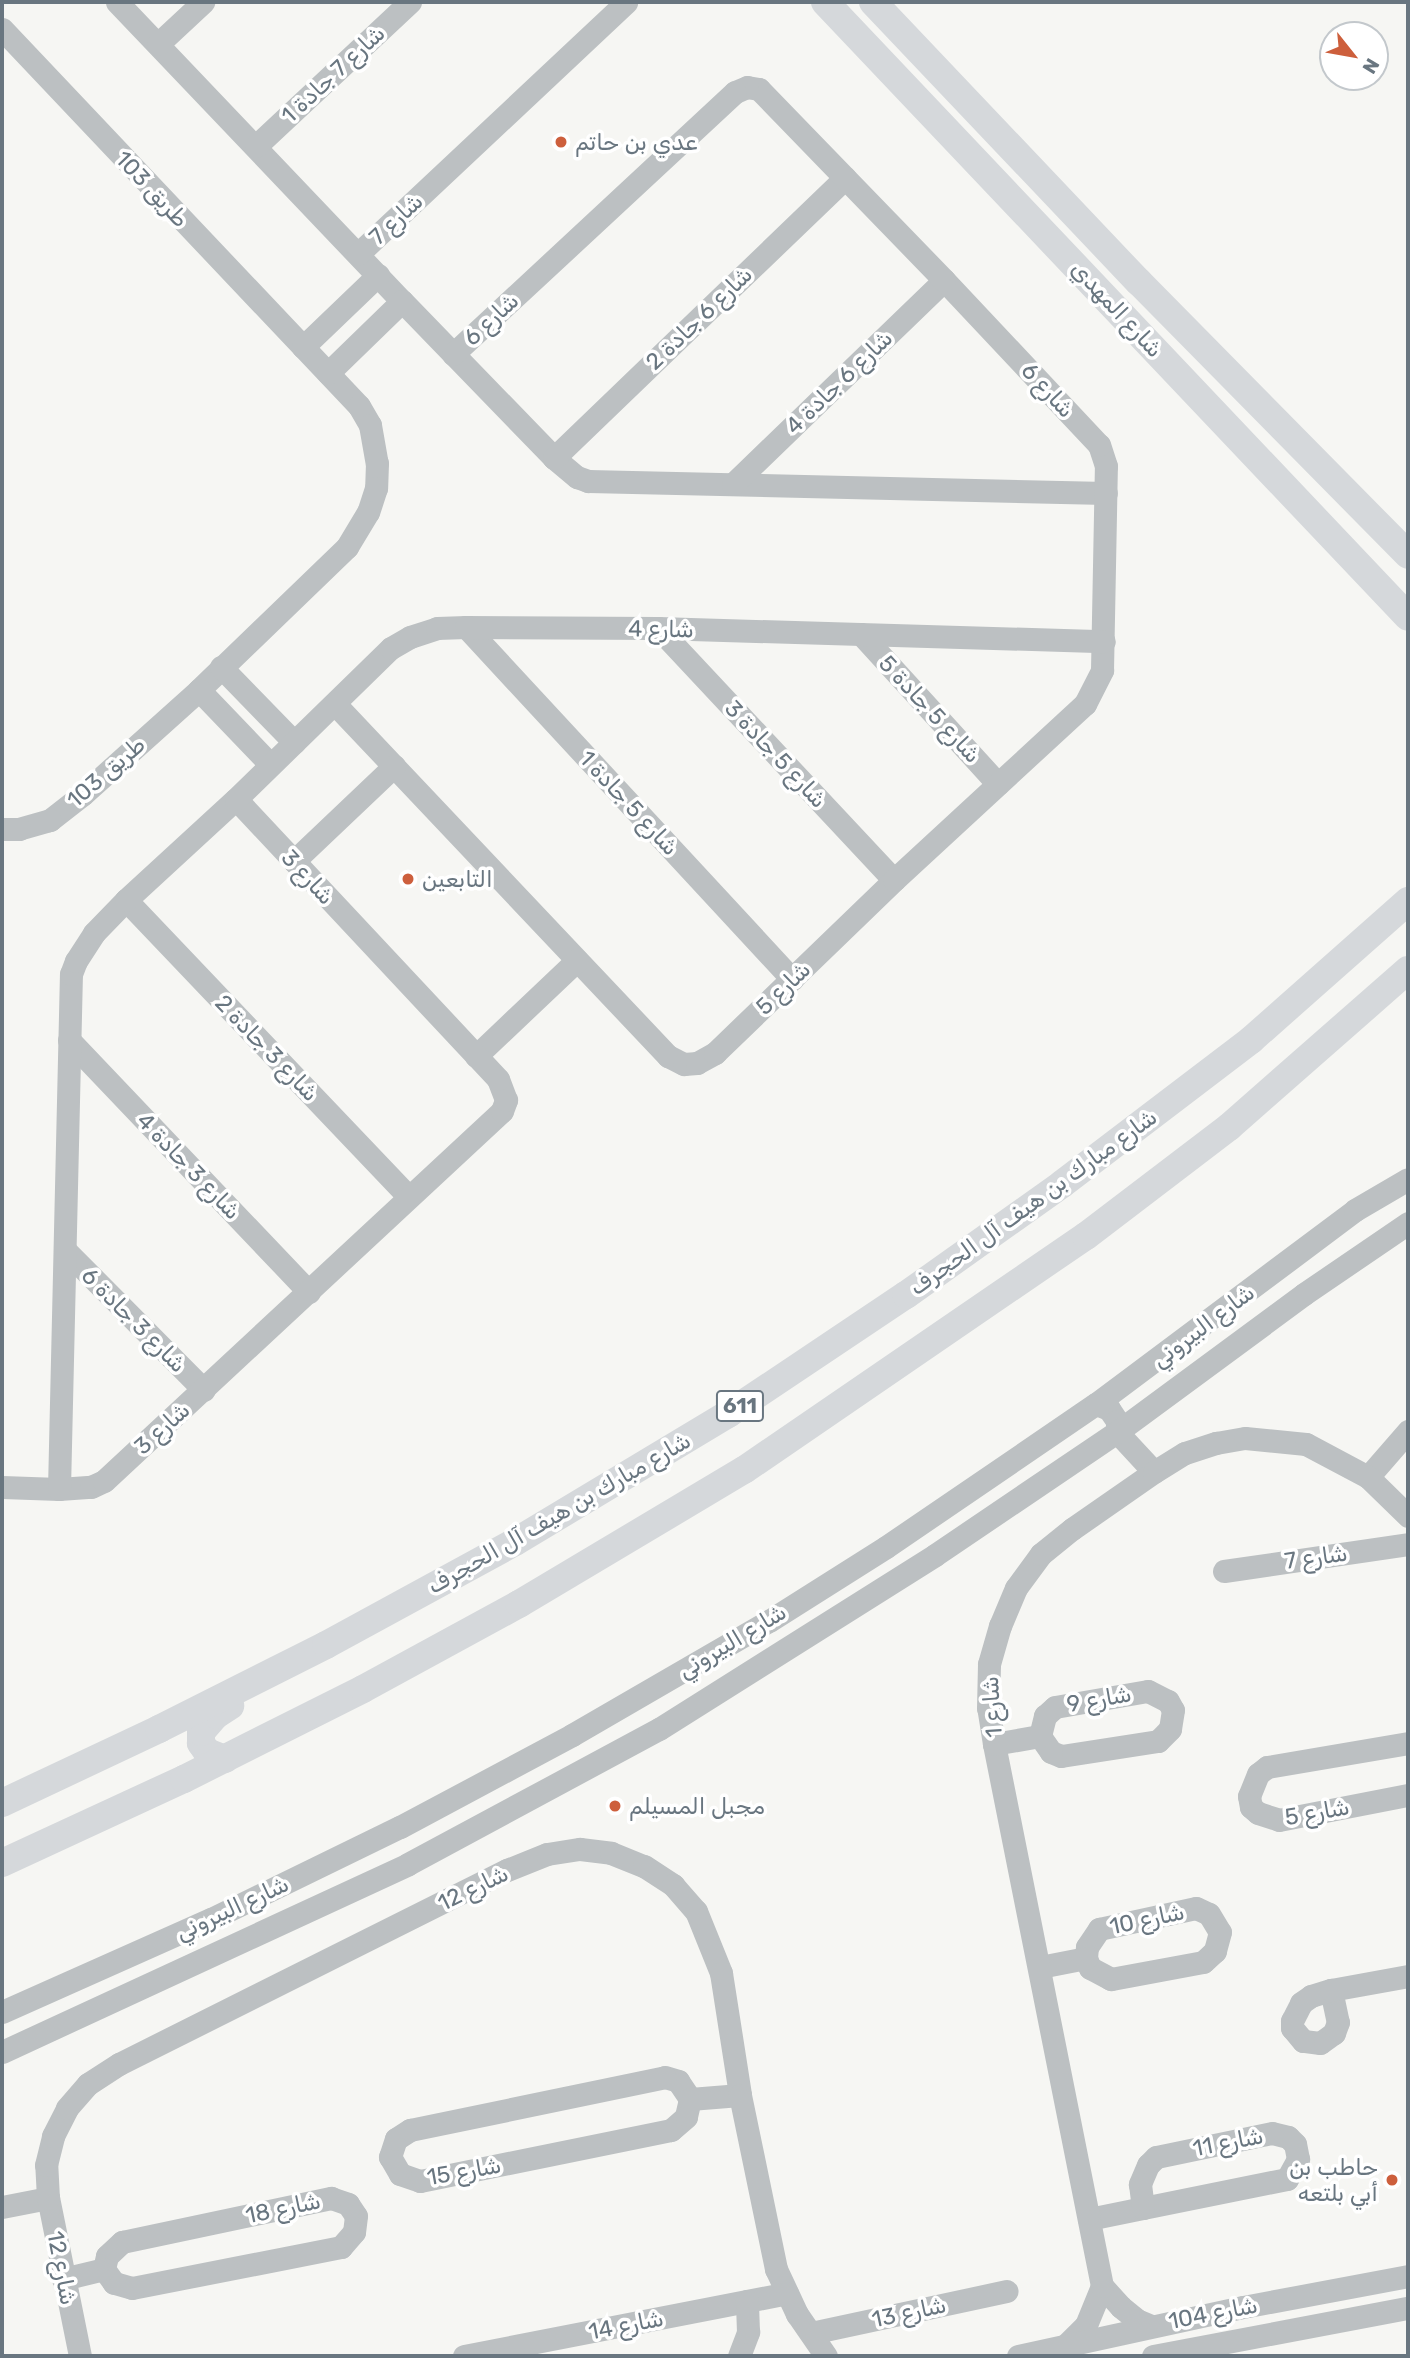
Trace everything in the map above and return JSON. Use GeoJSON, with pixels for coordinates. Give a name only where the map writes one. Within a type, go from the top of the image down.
{"type":"FeatureCollection","features":[{"type":"Feature","properties":{"kind":"main road","name":"شارع المهدي"},"geometry":{"type":"LineString","coordinates":[[873,2],[1139,282],[1408,555]]}},
{"type":"Feature","properties":{"kind":"main road"},"geometry":{"type":"LineString","coordinates":[[832,10],[857,9],[893,23]]}},
{"type":"Feature","properties":{"kind":"main road","name":"شارع المهدي"},"geometry":{"type":"LineString","coordinates":[[832,10],[1408,617]]}},
{"type":"Feature","properties":{"kind":"main road","name":"شارع مبارك بن هيف آل الحجرف"},"geometry":{"type":"LineString","coordinates":[[2,1803],[159,1729],[336,1639],[515,1542],[728,1414],[906,1295],[1062,1184],[1251,1040],[1408,901]]}},
{"type":"Feature","properties":{"kind":"main road","name":"611"},"geometry":{"type":"LineString","coordinates":[[2,1863],[225,1759],[363,1689],[519,1604],[744,1470],[1086,1236],[1229,1127],[1408,970]]}},
{"type":"Feature","properties":{"kind":"main road"},"geometry":{"type":"LineString","coordinates":[[225,1759],[203,1747],[201,1732],[204,1727],[216,1715],[336,1639]]}},
{"type":"Feature","properties":{"kind":"street","name":"شارع 7"},"geometry":{"type":"LineString","coordinates":[[117,2],[358,254],[626,2]]}},
{"type":"Feature","properties":{"kind":"street"},"geometry":{"type":"LineString","coordinates":[[158,44],[203,2]]}},
{"type":"Feature","properties":{"kind":"street","name":"شارع 7 جادة 1"},"geometry":{"type":"LineString","coordinates":[[256,146],[410,2]]}},
{"type":"Feature","properties":{"kind":"street","name":"طريق 103"},"geometry":{"type":"LineString","coordinates":[[2,29],[359,405],[370,425],[377,463],[376,488],[368,512],[347,547],[199,690],[82,795],[50,820],[19,829],[2,828]]}},
{"type":"Feature","properties":{"kind":"street","name":"شارع 6"},"geometry":{"type":"LineString","coordinates":[[358,254],[453,354],[554,457],[577,477],[588,481],[1105,493],[1106,466],[1099,446],[944,280],[759,89],[747,87],[735,92],[453,354]]}},
{"type":"Feature","properties":{"kind":"street","name":"شارع 6 جادة 2"},"geometry":{"type":"LineString","coordinates":[[554,457],[845,177]]}},
{"type":"Feature","properties":{"kind":"street"},"geometry":{"type":"LineString","coordinates":[[303,347],[378,275]]}},
{"type":"Feature","properties":{"kind":"street","name":"شارع 6 جادة 4"},"geometry":{"type":"LineString","coordinates":[[733,484],[944,280]]}},
{"type":"Feature","properties":{"kind":"street"},"geometry":{"type":"LineString","coordinates":[[328,373],[402,301]]}},
{"type":"Feature","properties":{"kind":"street","name":"شارع 5"},"geometry":{"type":"LineString","coordinates":[[335,704],[668,1055],[684,1064],[697,1063],[715,1053],[894,880],[1085,704],[1102,670],[1105,493]]}},
{"type":"Feature","properties":{"kind":"street","name":"شارع 5 جادة 1"},"geometry":{"type":"LineString","coordinates":[[466,627],[792,979]]}},
{"type":"Feature","properties":{"kind":"street","name":"شارع 4"},"geometry":{"type":"LineString","coordinates":[[270,764],[391,648],[410,637],[437,628],[657,628],[1104,640]]}},
{"type":"Feature","properties":{"kind":"street","name":"شارع 5 جادة 3"},"geometry":{"type":"LineString","coordinates":[[657,628],[894,880]]}},
{"type":"Feature","properties":{"kind":"street","name":"شارع 5 جادة 5"},"geometry":{"type":"LineString","coordinates":[[861,634],[998,784]]}},
{"type":"Feature","properties":{"kind":"street"},"geometry":{"type":"LineString","coordinates":[[222,667],[294,742]]}},
{"type":"Feature","properties":{"kind":"street"},"geometry":{"type":"LineString","coordinates":[[2,1487],[59,1489],[71,974],[94,933],[270,764],[199,690]]}},
{"type":"Feature","properties":{"kind":"street"},"geometry":{"type":"LineString","coordinates":[[294,861],[394,766]]}},
{"type":"Feature","properties":{"kind":"street","name":"شارع 3"},"geometry":{"type":"LineString","coordinates":[[59,1489],[91,1487],[104,1481],[502,1111],[506,1092],[476,1056],[236,799]]}},
{"type":"Feature","properties":{"kind":"street","name":"شارع 3 جادة 2"},"geometry":{"type":"LineString","coordinates":[[126,900],[408,1196]]}},
{"type":"Feature","properties":{"kind":"street"},"geometry":{"type":"LineString","coordinates":[[476,1056],[577,960]]}},
{"type":"Feature","properties":{"kind":"street","name":"شارع 3 جادة 4"},"geometry":{"type":"LineString","coordinates":[[69,1040],[309,1292]]}},
{"type":"Feature","properties":{"kind":"street","name":"شارع البيروني"},"geometry":{"type":"LineString","coordinates":[[2,2012],[223,1914],[400,1827],[572,1735],[769,1621],[886,1547],[1125,1384],[1355,1210],[1408,1179]]}},
{"type":"Feature","properties":{"kind":"street","name":"شارع البيروني"},"geometry":{"type":"LineString","coordinates":[[2,2052],[408,1864],[659,1729],[936,1555],[1117,1432],[1304,1294],[1408,1223]]}},
{"type":"Feature","properties":{"kind":"street","name":"شارع 3 جادة 6"},"geometry":{"type":"LineString","coordinates":[[65,1250],[204,1390]]}},
{"type":"Feature","properties":{"kind":"street"},"geometry":{"type":"LineString","coordinates":[[1125,1384],[1127,1402],[1143,1413]]}},
{"type":"Feature","properties":{"kind":"street"},"geometry":{"type":"LineString","coordinates":[[1096,1404],[1102,1405],[1114,1415],[1117,1432],[1154,1472]]}},
{"type":"Feature","properties":{"kind":"street"},"geometry":{"type":"LineString","coordinates":[[1368,1477],[1408,1431]]}},
{"type":"Feature","properties":{"kind":"street","name":"شارع 1"},"geometry":{"type":"LineString","coordinates":[[1102,2286],[988,1708],[989,1664],[1000,1626],[1016,1588],[1041,1554],[1072,1529],[1185,1453],[1245,1438],[1306,1444],[1368,1477],[1408,1516]]}},
{"type":"Feature","properties":{"kind":"street","name":"شارع 7"},"geometry":{"type":"LineString","coordinates":[[1224,1571],[1408,1544]]}},
{"type":"Feature","properties":{"kind":"street","name":"شارع 9"},"geometry":{"type":"LineString","coordinates":[[1148,1690],[1168,1700],[1173,1710],[1170,1729],[1158,1741],[1061,1756],[1051,1752],[1040,1736],[1045,1716],[1055,1707],[1148,1690]]}},
{"type":"Feature","properties":{"kind":"street"},"geometry":{"type":"LineString","coordinates":[[994,1744],[1040,1736]]}},
{"type":"Feature","properties":{"kind":"street","name":"شارع 5"},"geometry":{"type":"LineString","coordinates":[[1408,1743],[1268,1767],[1258,1774],[1249,1796],[1251,1807],[1258,1813],[1279,1820],[1408,1795]]}},
{"type":"Feature","properties":{"kind":"street","name":"شارع 12"},"geometry":{"type":"LineString","coordinates":[[80,2356],[48,2198],[46,2165],[53,2136],[67,2108],[88,2084],[118,2064],[495,1876],[558,1853],[580,1849],[611,1853],[644,1866],[673,1885],[696,1911],[721,1973],[740,2095],[776,2269],[786,2293],[826,2356]]}},
{"type":"Feature","properties":{"kind":"street","name":"شارع 10"},"geometry":{"type":"LineString","coordinates":[[1196,1908],[1209,1914],[1220,1932],[1215,1951],[1203,1962],[1111,1979],[1090,1968],[1086,1958],[1091,1937],[1099,1929],[1196,1908]]}},
{"type":"Feature","properties":{"kind":"street","name":"شارع 10"},"geometry":{"type":"LineString","coordinates":[[1040,1967],[1086,1958]]}},
{"type":"Feature","properties":{"kind":"street"},"geometry":{"type":"LineString","coordinates":[[1331,1990],[1408,1976]]}},
{"type":"Feature","properties":{"kind":"street","name":"شارع 15"},"geometry":{"type":"LineString","coordinates":[[665,2077],[678,2081],[690,2099],[686,2117],[671,2130],[420,2181],[400,2174],[390,2157],[396,2139],[410,2130],[665,2077]]}},
{"type":"Feature","properties":{"kind":"street"},"geometry":{"type":"LineString","coordinates":[[690,2099],[740,2095]]}},
{"type":"Feature","properties":{"kind":"street","name":"شارع 11"},"geometry":{"type":"LineString","coordinates":[[1089,2219],[1287,2179],[1298,2159],[1295,2144],[1288,2137],[1272,2133],[1156,2157],[1148,2165],[1140,2184],[1143,2208]]}},
{"type":"Feature","properties":{"kind":"street"},"geometry":{"type":"LineString","coordinates":[[2,2207],[48,2198]]}},
{"type":"Feature","properties":{"kind":"street","name":"شارع 18"},"geometry":{"type":"LineString","coordinates":[[331,2198],[348,2204],[356,2216],[354,2232],[341,2247],[132,2288],[114,2283],[104,2269],[110,2251],[122,2242],[135,2239],[331,2198]]}},
{"type":"Feature","properties":{"kind":"street"},"geometry":{"type":"LineString","coordinates":[[63,2279],[104,2269]]}},
{"type":"Feature","properties":{"kind":"street","name":"شارع 104"},"geometry":{"type":"LineString","coordinates":[[1018,2356],[1151,2326],[1408,2276]]}},
{"type":"Feature","properties":{"kind":"street"},"geometry":{"type":"LineString","coordinates":[[1296,2329],[1295,2314],[1302,2306],[1358,2285]]}},
{"type":"Feature","properties":{"kind":"street"},"geometry":{"type":"LineString","coordinates":[[1065,2346],[1086,2325],[1102,2286],[1129,2314],[1151,2326]]}},
{"type":"Feature","properties":{"kind":"street","name":"شارع 13"},"geometry":{"type":"LineString","coordinates":[[811,2333],[1007,2291]]}},
{"type":"Feature","properties":{"kind":"street","name":"شارع 14"},"geometry":{"type":"LineString","coordinates":[[464,2356],[786,2293]]}},
{"type":"Feature","properties":{"kind":"street"},"geometry":{"type":"LineString","coordinates":[[739,2356],[748,2332],[747,2301]]}},
{"type":"Feature","properties":{"kind":"street","name":"شارع 104"},"geometry":{"type":"LineString","coordinates":[[1162,2355],[1408,2308]]}},
{"type":"Feature","properties":{"kind":"place","name":"عدي بن حاتم"},"geometry":{"type":"Point","coordinates":[561,142]}},
{"type":"Feature","properties":{"kind":"place","name":"التابعين"},"geometry":{"type":"Point","coordinates":[408,879]}},
{"type":"Feature","properties":{"kind":"place","name":"مجبل المسيلم"},"geometry":{"type":"Point","coordinates":[615,1806]}},
{"type":"Feature","properties":{"kind":"place","name":"حاطب بن أبي بلتعه"},"geometry":{"type":"Point","coordinates":[1392,2180]}}]}
